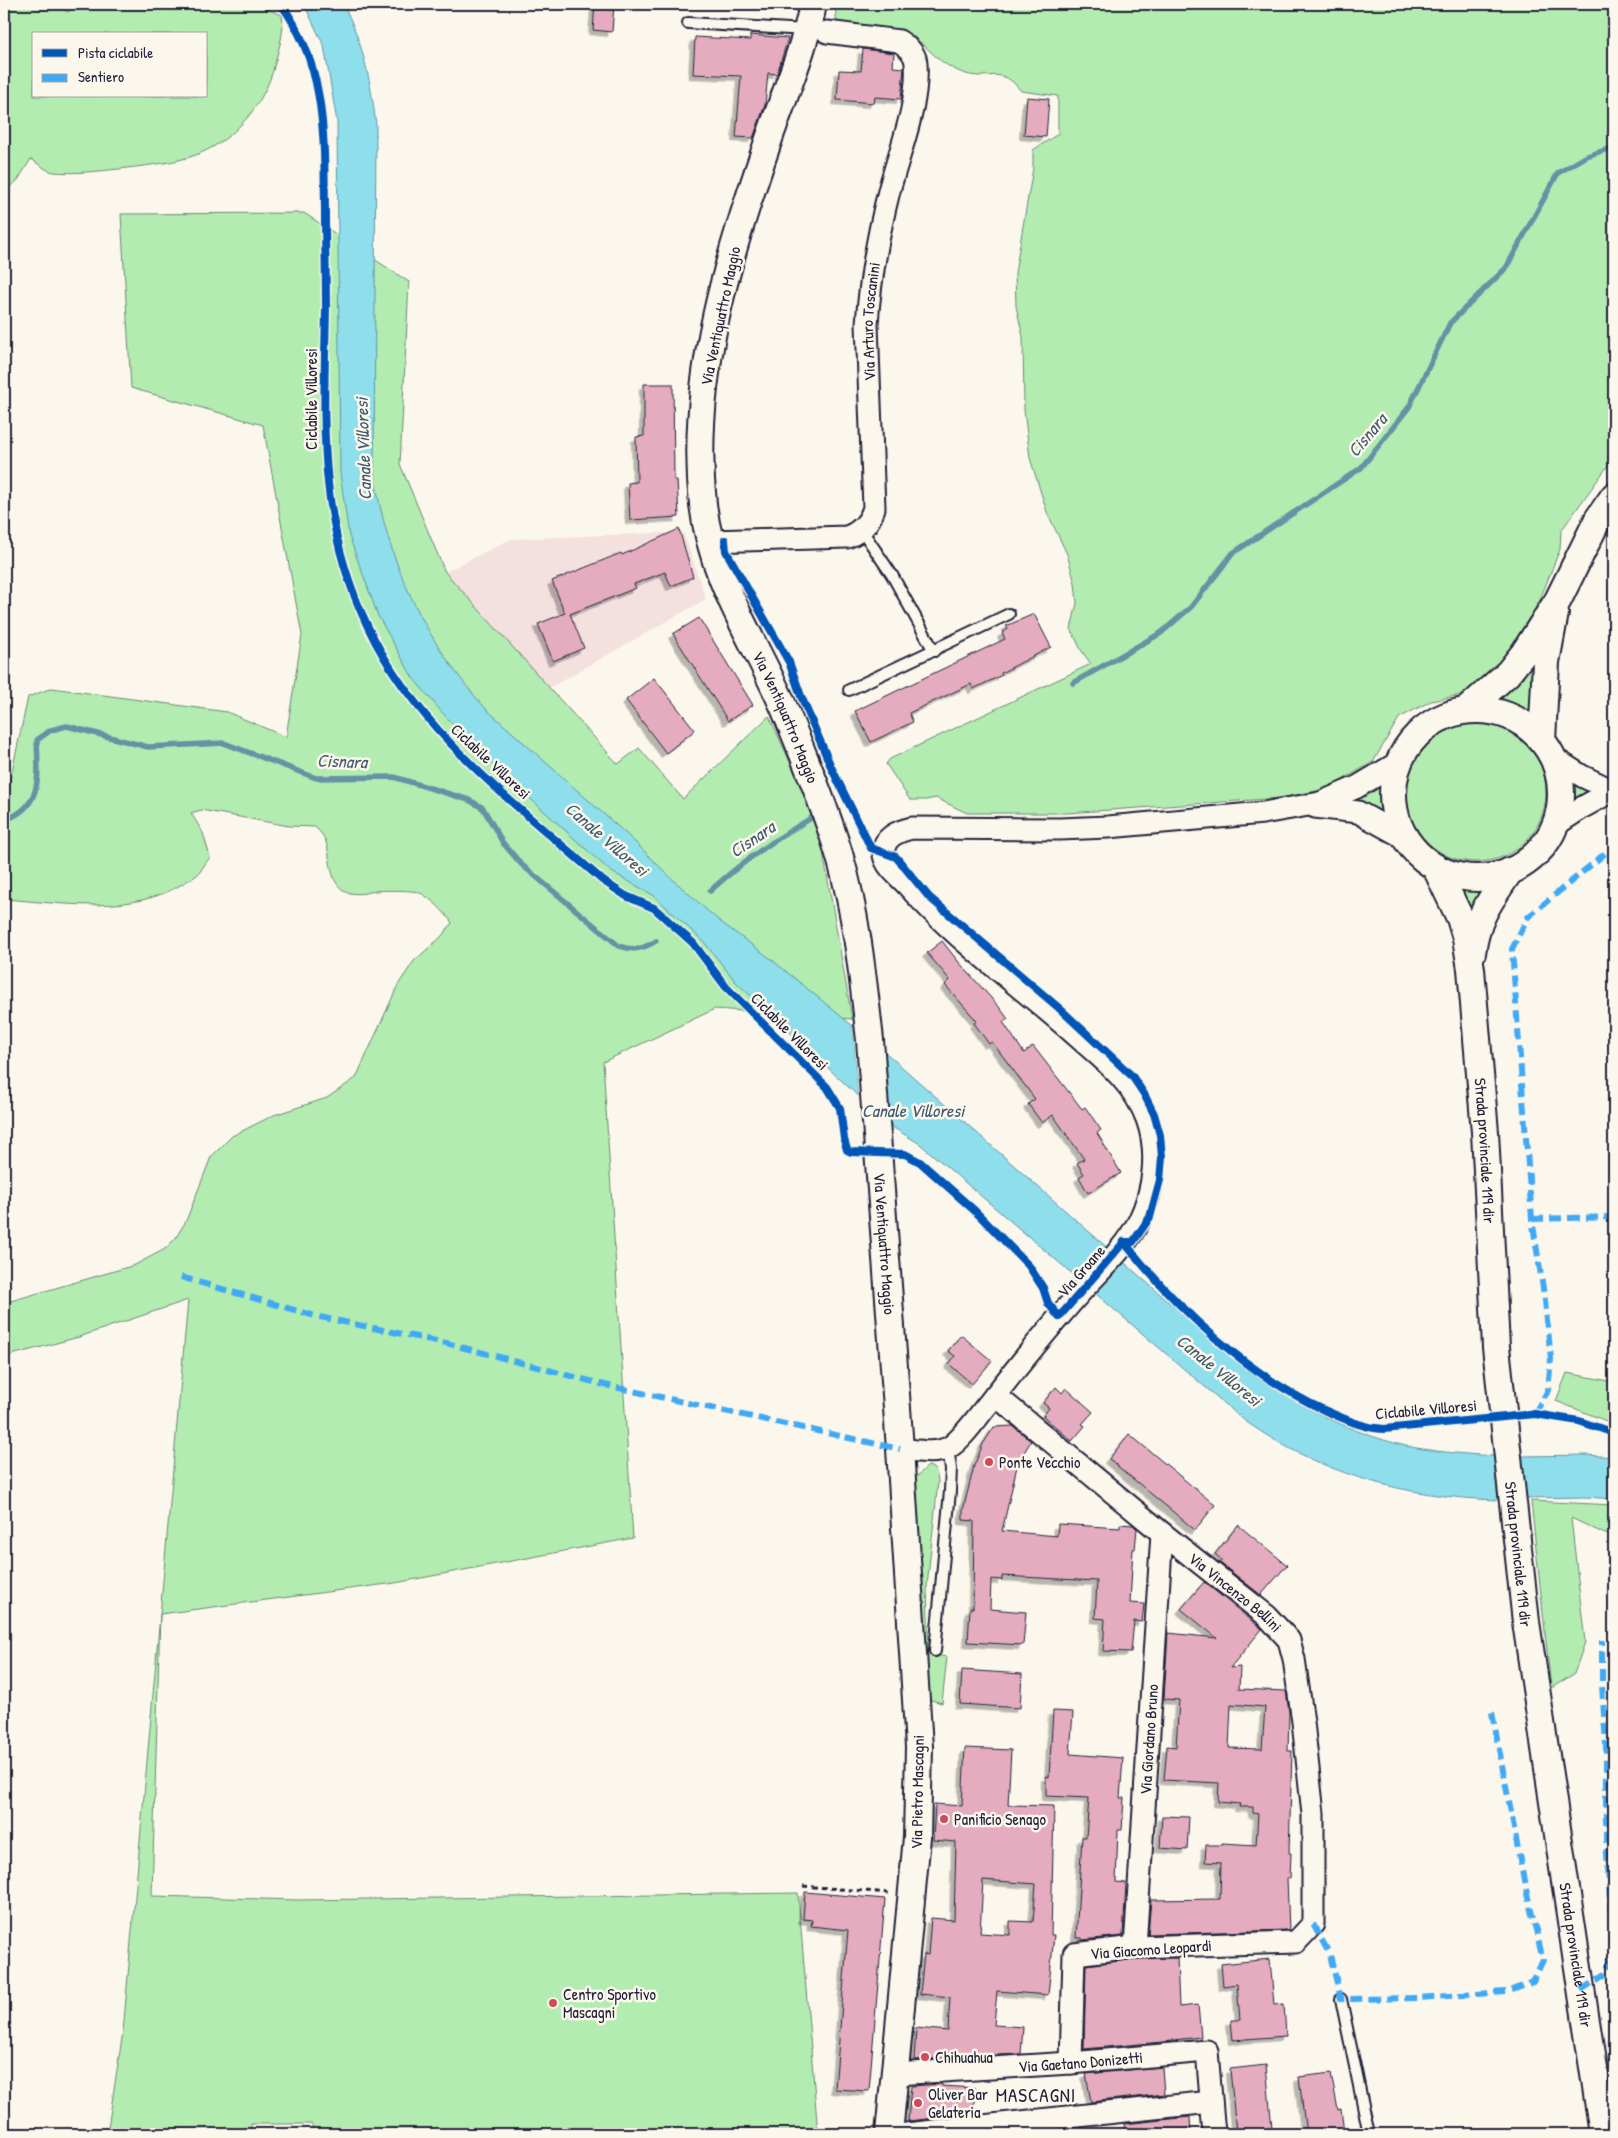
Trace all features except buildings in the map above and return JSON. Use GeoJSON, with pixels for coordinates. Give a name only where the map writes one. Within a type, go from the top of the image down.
{"type":"FeatureCollection","features":[{"type":"Feature","properties":{"kind":"street","name":"Via Ventiquattro Maggio"},"geometry":{"type":"LineString","coordinates":[[813,4],[817,31],[734,246],[711,342],[704,391],[701,457],[703,502],[710,541],[724,584],[782,704],[829,822],[841,860],[856,934],[870,1040],[900,1449]]}},
{"type":"Feature","properties":{"kind":"street","name":"Via Arturo Toscanini"},"geometry":{"type":"LineString","coordinates":[[817,31],[898,41],[907,45],[916,62],[914,93],[908,124],[889,192],[869,297],[868,324],[874,508],[872,517],[861,529]]}},
{"type":"Feature","properties":{"kind":"street"},"geometry":{"type":"LineString","coordinates":[[1467,710],[1508,673],[1524,653],[1558,600],[1598,519],[1614,496]]}},
{"type":"Feature","properties":{"kind":"street"},"geometry":{"type":"LineString","coordinates":[[710,541],[847,537],[861,529]]}},
{"type":"Feature","properties":{"kind":"street"},"geometry":{"type":"LineString","coordinates":[[1558,600],[1546,662],[1547,749],[1559,778],[1561,799],[1554,826],[1536,853],[1510,871],[1480,878],[1450,874],[1436,868],[1413,850],[1405,838],[1394,808],[1392,792],[1399,762],[1415,736],[1426,726],[1445,716],[1467,710],[1484,710],[1516,719],[1530,729],[1547,749],[1582,776],[1613,790]]}},
{"type":"Feature","properties":{"kind":"street"},"geometry":{"type":"LineString","coordinates":[[1302,808],[1337,796],[1399,762]]}},
{"type":"Feature","properties":{"kind":"street"},"geometry":{"type":"LineString","coordinates":[[1554,826],[1613,790]]}},
{"type":"Feature","properties":{"kind":"street"},"geometry":{"type":"LineString","coordinates":[[1302,808],[1321,807],[1358,812],[1405,838]]}},
{"type":"Feature","properties":{"kind":"street","name":"Via Groane"},"geometry":{"type":"LineString","coordinates":[[948,1448],[968,1429],[1064,1311],[1124,1242],[1138,1222],[1148,1198],[1152,1179],[1152,1137],[1147,1119],[1138,1100],[1126,1082],[924,904],[887,862],[884,853],[887,840],[894,833],[912,828],[1060,829],[1108,827],[1206,819],[1302,808]]}},
{"type":"Feature","properties":{"kind":"street","name":"Strada provinciale 119 dir"},"geometry":{"type":"LineString","coordinates":[[1436,868],[1460,918],[1466,938],[1485,1132],[1492,1228],[1494,1315],[1500,1389],[1516,1534],[1529,1641],[1603,2134]]}},
{"type":"Feature","properties":{"kind":"street","name":"Strada provinciale 119 dir"},"geometry":{"type":"LineString","coordinates":[[1470,969],[1474,939],[1484,910],[1510,871]]}},
{"type":"Feature","properties":{"kind":"street","name":"Via Vincenzo Bellini"},"geometry":{"type":"LineString","coordinates":[[995,1395],[1162,1533],[1267,1616],[1289,1640],[1294,1659],[1303,1722],[1313,1814],[1313,1924],[1304,1934]]}},
{"type":"Feature","properties":{"kind":"street"},"geometry":{"type":"LineString","coordinates":[[900,1449],[926,1451],[948,1448]]}},
{"type":"Feature","properties":{"kind":"street","name":"Via Pietro Mascagni"},"geometry":{"type":"LineString","coordinates":[[889,2134],[917,1837],[919,1747],[900,1449]]}},
{"type":"Feature","properties":{"kind":"street","name":"Via Giordano Bruno"},"geometry":{"type":"LineString","coordinates":[[1135,1947],[1162,1533]]}},
{"type":"Feature","properties":{"kind":"street","name":"Via Giacomo Leopardi"},"geometry":{"type":"LineString","coordinates":[[1071,2063],[1074,1954],[1135,1947],[1296,1942],[1304,1934]]}},
{"type":"Feature","properties":{"kind":"street","name":"Via Gaetano Donizetti"},"geometry":{"type":"LineString","coordinates":[[895,2074],[1071,2063],[1207,2051],[1211,2102]]}},
{"type":"Feature","properties":{"kind":"street"},"geometry":{"type":"LineString","coordinates":[[906,2134],[1211,2102],[1214,2134]]}},
{"type":"Feature","properties":{"kind":"lane"},"geometry":{"type":"LineString","coordinates":[[688,24],[817,31]]}},
{"type":"Feature","properties":{"kind":"lane"},"geometry":{"type":"LineString","coordinates":[[861,529],[892,575],[934,651]]}},
{"type":"Feature","properties":{"kind":"lane"},"geometry":{"type":"LineString","coordinates":[[848,690],[1009,614]]}},
{"type":"Feature","properties":{"kind":"lane"},"geometry":{"type":"LineString","coordinates":[[935,1651],[950,1491],[951,1469],[948,1448]]}},
{"type":"Feature","properties":{"kind":"lane"},"geometry":{"type":"LineString","coordinates":[[1342,1999],[1369,2134]]}},
{"type":"Feature","properties":{"kind":"path"},"geometry":{"type":"LineString","coordinates":[[803,1886],[912,1896]]}},
{"type":"Feature","properties":{"kind":"shaded area"},"geometry":{"type":"Polygon","coordinates":[[[683,532],[706,599],[549,688],[445,572],[511,539],[683,532]]]}},
{"type":"Feature","properties":{"kind":"green space"},"geometry":{"type":"Polygon","coordinates":[[[4,4],[63,4],[63,10],[69,12],[71,4],[254,4],[282,15],[283,27],[280,45],[270,79],[263,94],[255,108],[244,121],[220,143],[190,157],[119,169],[70,173],[54,172],[45,169],[31,159],[18,180],[4,192],[4,4]]]}},
{"type":"Feature","properties":{"kind":"green space"},"geometry":{"type":"Polygon","coordinates":[[[835,4],[1614,4],[1614,457],[1561,531],[1560,549],[1539,602],[1497,669],[1466,694],[1431,701],[1399,718],[1373,762],[1327,789],[1280,798],[1067,813],[967,813],[936,798],[910,800],[886,764],[890,759],[1091,664],[1081,650],[1071,629],[1077,603],[1075,583],[1067,554],[1047,512],[1030,458],[1024,410],[1023,337],[1016,306],[1015,273],[1033,168],[1033,150],[1058,134],[1058,96],[1021,91],[1008,78],[1002,76],[966,74],[952,68],[920,42],[907,36],[837,27],[835,4]]]}},
{"type":"Feature","properties":{"kind":"green space"},"geometry":{"type":"Polygon","coordinates":[[[304,213],[409,282],[400,464],[445,572],[618,764],[639,748],[683,799],[769,716],[818,823],[852,1019],[715,1009],[603,1062],[633,1538],[395,1583],[160,1614],[188,1300],[79,1337],[4,1357],[4,1303],[135,1265],[165,1249],[175,1239],[186,1221],[211,1157],[232,1136],[274,1115],[327,1098],[356,1078],[398,985],[414,961],[441,937],[452,923],[437,905],[418,892],[384,890],[356,894],[345,891],[333,876],[326,842],[315,827],[289,826],[201,810],[191,813],[203,833],[210,857],[196,876],[164,893],[142,900],[96,905],[4,899],[4,792],[8,790],[28,697],[52,688],[227,712],[286,737],[302,635],[263,425],[131,388],[121,214],[304,213]]]}},
{"type":"Feature","properties":{"kind":"green space"},"geometry":{"type":"Polygon","coordinates":[[[1534,656],[1532,714],[1517,705],[1495,698],[1534,656]]]}},
{"type":"Feature","properties":{"kind":"green space"},"geometry":{"type":"Polygon","coordinates":[[[1476,722],[1490,723],[1503,727],[1525,743],[1541,765],[1545,778],[1545,806],[1541,819],[1525,841],[1503,857],[1490,861],[1476,862],[1462,861],[1449,857],[1427,841],[1411,819],[1407,806],[1406,792],[1407,778],[1411,765],[1427,743],[1449,727],[1462,723],[1476,722]]]}},
{"type":"Feature","properties":{"kind":"green space"},"geometry":{"type":"Polygon","coordinates":[[[1570,777],[1594,789],[1572,803],[1570,777]]]}},
{"type":"Feature","properties":{"kind":"green space"},"geometry":{"type":"Polygon","coordinates":[[[1381,782],[1384,816],[1351,800],[1381,782]]]}},
{"type":"Feature","properties":{"kind":"green space"},"geometry":{"type":"Polygon","coordinates":[[[1458,885],[1487,886],[1474,927],[1458,885]]]}},
{"type":"Feature","properties":{"kind":"green space"},"geometry":{"type":"Polygon","coordinates":[[[1567,1373],[1614,1382],[1614,1424],[1556,1401],[1567,1373]]]}},
{"type":"Feature","properties":{"kind":"green space"},"geometry":{"type":"Polygon","coordinates":[[[928,1466],[935,1470],[938,1482],[927,1586],[929,1650],[936,1655],[947,1657],[942,1703],[931,1700],[928,1695],[914,1483],[917,1476],[928,1466]]]}},
{"type":"Feature","properties":{"kind":"green space"},"geometry":{"type":"Polygon","coordinates":[[[1531,1501],[1614,1505],[1614,1535],[1605,1534],[1571,1518],[1585,1642],[1574,1674],[1551,1688],[1531,1501]]]}},
{"type":"Feature","properties":{"kind":"green space","name":"Centro Sportivo Mascagni"},"geometry":{"type":"Polygon","coordinates":[[[160,1616],[152,1896],[298,1900],[798,1893],[818,2134],[313,2134],[312,2124],[251,2124],[251,2134],[107,2134],[123,2032],[160,1616]]]}},
{"type":"Feature","properties":{"kind":"water","name":"Canale Villoresi"},"geometry":{"type":"Polygon","coordinates":[[[304,4],[343,4],[361,48],[372,93],[376,125],[374,471],[388,537],[399,568],[427,628],[444,656],[486,709],[633,840],[669,876],[718,920],[771,959],[853,1026],[858,1096],[736,982],[703,941],[653,895],[610,871],[468,742],[413,678],[378,616],[349,536],[340,473],[337,122],[324,46],[304,4]]]}},
{"type":"Feature","properties":{"kind":"water","name":"Canale Villoresi"},"geometry":{"type":"Polygon","coordinates":[[[885,1052],[1244,1368],[1282,1393],[1321,1415],[1363,1433],[1417,1448],[1494,1456],[1498,1500],[1430,1494],[1365,1480],[1304,1456],[1274,1440],[1245,1421],[920,1144],[889,1125],[885,1052]]]}},
{"type":"Feature","properties":{"kind":"water"},"geometry":{"type":"Polygon","coordinates":[[[1587,1455],[1614,1457],[1614,1499],[1586,1497],[1525,1498],[1521,1456],[1587,1455]]]}},
{"type":"Feature","properties":{"kind":"pier"},"geometry":{"type":"Polygon","coordinates":[[[853,1026],[856,1028],[860,1097],[858,1096],[853,1026]]]}},
{"type":"Feature","properties":{"kind":"waterway","name":"Cisnara"},"geometry":{"type":"LineString","coordinates":[[1073,683],[1161,633],[1191,607],[1233,553],[1361,468],[1409,407],[1450,323],[1506,268],[1558,173],[1587,156],[1614,147]]}},
{"type":"Feature","properties":{"kind":"waterway","name":"Cisnara"},"geometry":{"type":"LineString","coordinates":[[4,820],[26,807],[32,798],[38,777],[37,740],[51,730],[67,726],[148,747],[224,743],[316,778],[394,777],[469,800],[483,808],[503,843],[522,865],[619,946],[638,948],[656,941]]}},
{"type":"Feature","properties":{"kind":"waterway","name":"Cisnara"},"geometry":{"type":"LineString","coordinates":[[710,891],[760,851],[813,817]]}},
{"type":"Feature","properties":{"kind":"marked path"},"geometry":{"type":"LineString","coordinates":[[1535,1414],[1548,1390],[1551,1359],[1545,1301],[1532,1219],[1512,949],[1528,917],[1614,846]]}},
{"type":"Feature","properties":{"kind":"marked path"},"geometry":{"type":"LineString","coordinates":[[1532,1219],[1614,1217]]}},
{"type":"Feature","properties":{"kind":"marked path"},"geometry":{"type":"LineString","coordinates":[[181,1277],[315,1316],[446,1343],[605,1385],[900,1449]]}},
{"type":"Feature","properties":{"kind":"marked path"},"geometry":{"type":"LineString","coordinates":[[1581,1990],[1606,1974],[1613,1941],[1606,1840],[1606,1744],[1602,1685],[1602,1640]]}},
{"type":"Feature","properties":{"kind":"marked path"},"geometry":{"type":"LineString","coordinates":[[1313,1924],[1330,1955],[1341,1999],[1417,1998],[1507,1992],[1533,1982],[1543,1960],[1524,1881],[1491,1707]]}},
{"type":"Feature","properties":{"kind":"cycle path","name":"Ciclabile Villoresi"},"geometry":{"type":"LineString","coordinates":[[281,4],[296,28],[307,52],[315,78],[323,130],[326,295],[324,390],[327,470],[331,509],[339,548],[351,587],[368,627],[389,665],[414,701],[441,734],[503,794],[602,880],[626,896],[654,908],[693,943],[726,987],[827,1087],[840,1108],[847,1150],[851,1152],[905,1154],[920,1162],[975,1211],[1029,1266],[1043,1288],[1048,1303],[1059,1317],[1124,1242]]}},
{"type":"Feature","properties":{"kind":"cycle path"},"geometry":{"type":"LineString","coordinates":[[725,540],[726,551],[789,662],[801,696],[832,769],[871,848],[896,857],[929,897],[1059,1008],[1132,1076],[1144,1094],[1154,1114],[1160,1135],[1162,1157],[1160,1180],[1150,1217],[1133,1242],[1124,1242]]}},
{"type":"Feature","properties":{"kind":"cycle path","name":"Ciclabile Villoresi"},"geometry":{"type":"LineString","coordinates":[[1124,1242],[1167,1292],[1216,1338],[1242,1359],[1269,1379],[1297,1396],[1347,1420],[1369,1427],[1384,1429],[1535,1414],[1579,1421],[1614,1433]]}},
{"type":"Feature","properties":{"kind":"place","name":"Ponte Vecchio"},"geometry":{"type":"Point","coordinates":[989,1462]}},
{"type":"Feature","properties":{"kind":"place","name":"Panificio Senago"},"geometry":{"type":"Point","coordinates":[944,1819]}},
{"type":"Feature","properties":{"kind":"place","name":"Centro Sportivo Mascagni"},"geometry":{"type":"Point","coordinates":[553,2003]}},
{"type":"Feature","properties":{"kind":"place","name":"Chihuahua"},"geometry":{"type":"Point","coordinates":[925,2057]}},
{"type":"Feature","properties":{"kind":"place","name":"Oliver Bar Gelateria"},"geometry":{"type":"Point","coordinates":[918,2103]}},
{"type":"Feature","properties":{"kind":"district","name":"MASCAGNI"},"geometry":{"type":"Point","coordinates":[1036,2095]}}]}
